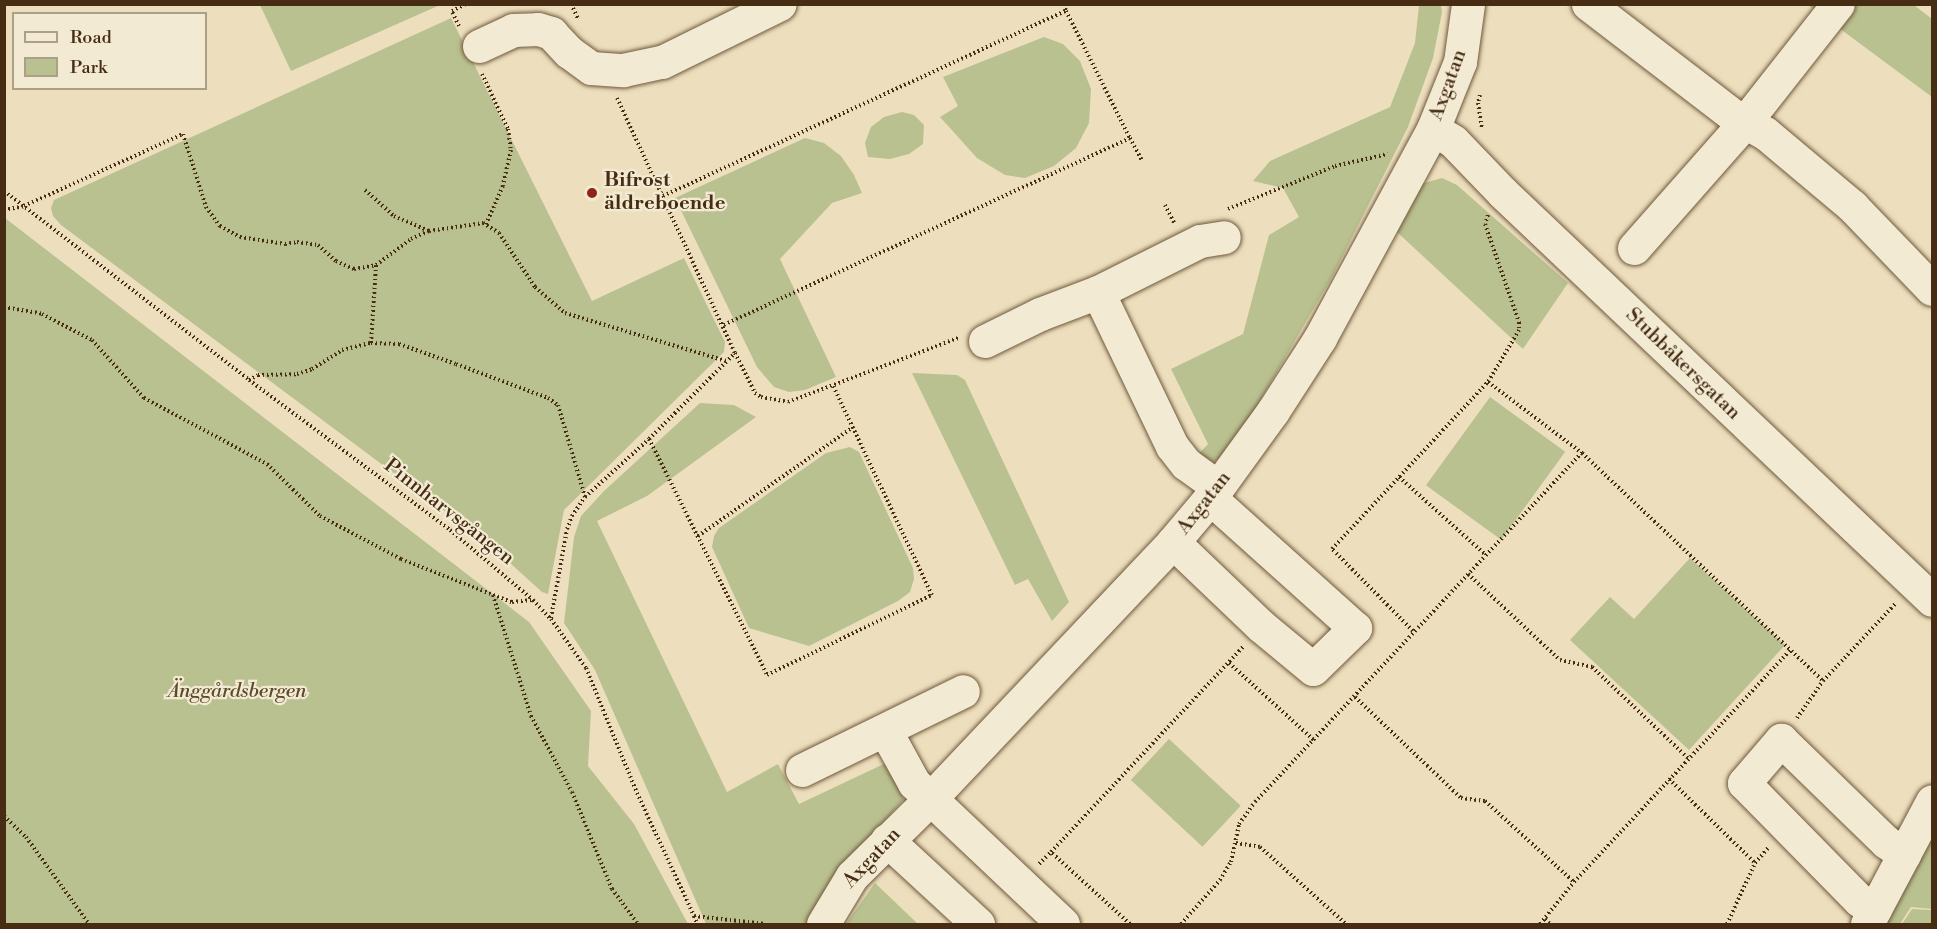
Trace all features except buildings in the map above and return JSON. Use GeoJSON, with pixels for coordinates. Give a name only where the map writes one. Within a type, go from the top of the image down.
{"type":"FeatureCollection","features":[{"type":"Feature","properties":{"kind":"street"},"geometry":{"type":"LineString","coordinates":[[473,48],[513,30],[538,29],[551,33],[582,63],[604,70],[623,70],[662,62],[780,4]]}},
{"type":"Feature","properties":{"kind":"street","name":"Axgatan"},"geometry":{"type":"LineString","coordinates":[[823,924],[852,876],[931,798],[1173,542],[1214,493],[1273,411],[1320,338],[1433,129],[1460,62],[1468,4]]}},
{"type":"Feature","properties":{"kind":"street"},"geometry":{"type":"LineString","coordinates":[[1588,4],[1745,122],[1765,133],[1852,206],[1932,289]]}},
{"type":"Feature","properties":{"kind":"street"},"geometry":{"type":"LineString","coordinates":[[1634,248],[1745,122],[1838,4]]}},
{"type":"Feature","properties":{"kind":"street","name":"Stubbåkersgatan"},"geometry":{"type":"LineString","coordinates":[[1433,129],[1454,141],[1503,193],[1932,600]]}},
{"type":"Feature","properties":{"kind":"street"},"geometry":{"type":"LineString","coordinates":[[985,341],[1040,314],[1098,292],[1200,241],[1221,225]]}},
{"type":"Feature","properties":{"kind":"street"},"geometry":{"type":"LineString","coordinates":[[1098,292],[1172,446],[1214,493],[1355,628],[1313,669],[1261,626],[1173,542]]}},
{"type":"Feature","properties":{"kind":"street"},"geometry":{"type":"LineString","coordinates":[[802,770],[963,692]]}},
{"type":"Feature","properties":{"kind":"street"},"geometry":{"type":"LineString","coordinates":[[885,730],[914,783],[1063,924]]}},
{"type":"Feature","properties":{"kind":"street"},"geometry":{"type":"LineString","coordinates":[[1904,854],[1886,842],[1781,741],[1744,783],[1859,900],[1871,917],[1932,801]]}},
{"type":"Feature","properties":{"kind":"street"},"geometry":{"type":"LineString","coordinates":[[887,840],[978,924]]}},
{"type":"Feature","properties":{"kind":"path"},"geometry":{"type":"LineString","coordinates":[[466,4],[452,11],[473,48],[508,129],[511,150],[503,186],[486,224]]}},
{"type":"Feature","properties":{"kind":"path"},"geometry":{"type":"LineString","coordinates":[[571,4],[581,24]]}},
{"type":"Feature","properties":{"kind":"path"},"geometry":{"type":"LineString","coordinates":[[1064,4],[1142,161]]}},
{"type":"Feature","properties":{"kind":"path"},"geometry":{"type":"LineString","coordinates":[[663,196],[1066,11]]}},
{"type":"Feature","properties":{"kind":"path"},"geometry":{"type":"LineString","coordinates":[[604,70],[755,393],[761,397],[788,402],[958,338],[985,341]]}},
{"type":"Feature","properties":{"kind":"path"},"geometry":{"type":"LineString","coordinates":[[1480,93],[1478,103],[1483,131]]}},
{"type":"Feature","properties":{"kind":"path"},"geometry":{"type":"LineString","coordinates":[[4,210],[24,206],[183,134],[201,197],[212,217],[228,232],[255,241],[318,246],[336,261],[354,269],[376,265],[411,239],[429,231],[475,223],[486,224],[499,233],[545,298],[565,313],[726,361]]}},
{"type":"Feature","properties":{"kind":"path"},"geometry":{"type":"LineString","coordinates":[[723,325],[1130,138]]}},
{"type":"Feature","properties":{"kind":"path"},"geometry":{"type":"LineString","coordinates":[[1221,225],[1335,166],[1393,153]]}},
{"type":"Feature","properties":{"kind":"path"},"geometry":{"type":"LineString","coordinates":[[365,190],[394,216],[429,231]]}},
{"type":"Feature","properties":{"kind":"path","name":"Pinnharvsgången"},"geometry":{"type":"LineString","coordinates":[[4,191],[249,380],[450,530],[533,600],[586,668],[637,793],[697,924]]}},
{"type":"Feature","properties":{"kind":"path"},"geometry":{"type":"LineString","coordinates":[[1413,631],[1332,549],[1488,382],[1520,330],[1485,224],[1489,209],[1503,193]]}},
{"type":"Feature","properties":{"kind":"path"},"geometry":{"type":"LineString","coordinates":[[371,343],[376,265]]}},
{"type":"Feature","properties":{"kind":"path"},"geometry":{"type":"LineString","coordinates":[[4,307],[42,314],[92,340],[144,398],[267,464],[320,516],[401,559],[512,602],[533,600]]}},
{"type":"Feature","properties":{"kind":"path"},"geometry":{"type":"LineString","coordinates":[[249,380],[258,375],[297,374],[312,369],[342,350],[371,343],[399,344],[548,398],[558,405],[585,497]]}},
{"type":"Feature","properties":{"kind":"path"},"geometry":{"type":"LineString","coordinates":[[550,619],[567,529],[572,516],[585,497],[649,439],[735,353]]}},
{"type":"Feature","properties":{"kind":"path"},"geometry":{"type":"LineString","coordinates":[[1488,382],[1582,453],[1823,681]]}},
{"type":"Feature","properties":{"kind":"path"},"geometry":{"type":"LineString","coordinates":[[649,439],[767,675],[932,595],[833,386]]}},
{"type":"Feature","properties":{"kind":"path"},"geometry":{"type":"LineString","coordinates":[[698,536],[853,428]]}},
{"type":"Feature","properties":{"kind":"path"},"geometry":{"type":"LineString","coordinates":[[1181,924],[1220,880],[1231,862],[1239,824],[1255,802],[1315,741],[1413,631],[1582,453]]}},
{"type":"Feature","properties":{"kind":"path"},"geometry":{"type":"LineString","coordinates":[[1399,477],[1486,555]]}},
{"type":"Feature","properties":{"kind":"path"},"geometry":{"type":"LineString","coordinates":[[1468,574],[1560,660],[1592,667],[1688,758]]}},
{"type":"Feature","properties":{"kind":"path"},"geometry":{"type":"LineString","coordinates":[[493,594],[531,716],[572,792],[612,889],[638,924]]}},
{"type":"Feature","properties":{"kind":"path"},"geometry":{"type":"LineString","coordinates":[[1781,741],[1823,681],[1882,618]]}},
{"type":"Feature","properties":{"kind":"path"},"geometry":{"type":"LineString","coordinates":[[1130,924],[1124,923],[1051,852],[1261,626]]}},
{"type":"Feature","properties":{"kind":"path"},"geometry":{"type":"LineString","coordinates":[[1540,924],[1574,882],[1790,650]]}},
{"type":"Feature","properties":{"kind":"path"},"geometry":{"type":"LineString","coordinates":[[1229,663],[1315,741]]}},
{"type":"Feature","properties":{"kind":"path"},"geometry":{"type":"LineString","coordinates":[[1355,697],[1461,798],[1485,801],[1574,882]]}},
{"type":"Feature","properties":{"kind":"path"},"geometry":{"type":"LineString","coordinates":[[1669,779],[1755,863]]}},
{"type":"Feature","properties":{"kind":"path"},"geometry":{"type":"LineString","coordinates":[[4,816],[26,837],[89,924]]}},
{"type":"Feature","properties":{"kind":"path"},"geometry":{"type":"LineString","coordinates":[[1726,924],[1755,863],[1786,827]]}},
{"type":"Feature","properties":{"kind":"path"},"geometry":{"type":"LineString","coordinates":[[1236,843],[1260,847],[1346,924]]}},
{"type":"Feature","properties":{"kind":"path"},"geometry":{"type":"LineString","coordinates":[[694,916],[765,924]]}},
{"type":"Feature","properties":{"kind":"path"},"geometry":{"type":"LineString","coordinates":[[1545,919],[1550,924]]}},
{"type":"Feature","properties":{"kind":"green space"},"geometry":{"type":"Polygon","coordinates":[[[260,5],[440,5],[291,71],[260,5]]]}},
{"type":"Feature","properties":{"kind":"green space"},"geometry":{"type":"Polygon","coordinates":[[[1419,5],[1441,5],[1442,12],[1433,58],[1408,127],[1332,277],[1237,440],[1218,460],[1209,462],[1196,457],[1208,444],[1171,369],[1243,334],[1269,235],[1299,217],[1283,188],[1253,181],[1270,161],[1390,107],[1415,43],[1419,5]]]}},
{"type":"Feature","properties":{"kind":"green space"},"geometry":{"type":"Polygon","coordinates":[[[1808,5],[1914,5],[1932,19],[1932,97],[1808,5]]]}},
{"type":"Feature","properties":{"kind":"green space"},"geometry":{"type":"Polygon","coordinates":[[[451,18],[592,301],[684,258],[725,342],[724,352],[564,510],[548,594],[542,592],[490,545],[61,225],[53,216],[51,208],[54,200],[451,18]]]}},
{"type":"Feature","properties":{"kind":"green space"},"geometry":{"type":"Polygon","coordinates":[[[1044,37],[1063,44],[1080,61],[1091,89],[1089,123],[1076,148],[1054,166],[1025,178],[1005,175],[977,158],[940,117],[958,106],[943,77],[1044,37]]]}},
{"type":"Feature","properties":{"kind":"green space"},"geometry":{"type":"Polygon","coordinates":[[[902,112],[914,115],[924,125],[923,144],[909,154],[890,159],[868,157],[865,143],[871,127],[884,117],[902,112]]]}},
{"type":"Feature","properties":{"kind":"green space"},"geometry":{"type":"Polygon","coordinates":[[[805,138],[824,143],[841,156],[854,175],[862,193],[832,203],[780,259],[836,377],[805,390],[789,392],[774,387],[757,367],[675,198],[805,138]]]}},
{"type":"Feature","properties":{"kind":"green space"},"geometry":{"type":"Polygon","coordinates":[[[1442,178],[1457,185],[1568,283],[1523,349],[1397,232],[1421,184],[1442,178]]]}},
{"type":"Feature","properties":{"kind":"green space","name":"Änggårdsbergen"},"geometry":{"type":"Polygon","coordinates":[[[5,218],[529,622],[591,711],[588,766],[634,824],[688,924],[5,924],[5,218]]]}},
{"type":"Feature","properties":{"kind":"green space"},"geometry":{"type":"Polygon","coordinates":[[[912,373],[957,375],[965,380],[1069,602],[1052,621],[1028,579],[1015,585],[912,373]]]}},
{"type":"Feature","properties":{"kind":"green space"},"geometry":{"type":"Polygon","coordinates":[[[1490,397],[1565,452],[1501,540],[1426,485],[1490,397]]]}},
{"type":"Feature","properties":{"kind":"green space"},"geometry":{"type":"Polygon","coordinates":[[[700,403],[734,405],[756,417],[647,496],[597,521],[727,792],[778,764],[799,804],[888,762],[901,787],[903,800],[845,866],[811,924],[706,924],[595,670],[564,623],[574,537],[581,516],[604,491],[700,403]]]}},
{"type":"Feature","properties":{"kind":"green space"},"geometry":{"type":"Polygon","coordinates":[[[850,447],[859,452],[913,568],[914,579],[910,592],[898,601],[809,646],[749,628],[712,547],[714,536],[719,528],[826,453],[850,447]]]}},
{"type":"Feature","properties":{"kind":"green space"},"geometry":{"type":"Polygon","coordinates":[[[1690,558],[1785,645],[1689,750],[1570,640],[1610,597],[1634,619],[1690,558]]]}},
{"type":"Feature","properties":{"kind":"green space"},"geometry":{"type":"Polygon","coordinates":[[[1169,739],[1241,806],[1202,847],[1131,780],[1169,739]]]}},
{"type":"Feature","properties":{"kind":"green space"},"geometry":{"type":"Polygon","coordinates":[[[1932,829],[1932,909],[1911,907],[1900,924],[1883,924],[1932,829]]]}},
{"type":"Feature","properties":{"kind":"green space"},"geometry":{"type":"Polygon","coordinates":[[[875,883],[917,923],[846,924],[875,883]]]}},
{"type":"Feature","properties":{"kind":"green space"},"geometry":{"type":"Polygon","coordinates":[[[1912,909],[1932,910],[1932,924],[1902,924],[1912,909]]]}},
{"type":"Feature","properties":{"kind":"place","name":"Bifrost äldreboende"},"geometry":{"type":"Point","coordinates":[592,193]}}]}
